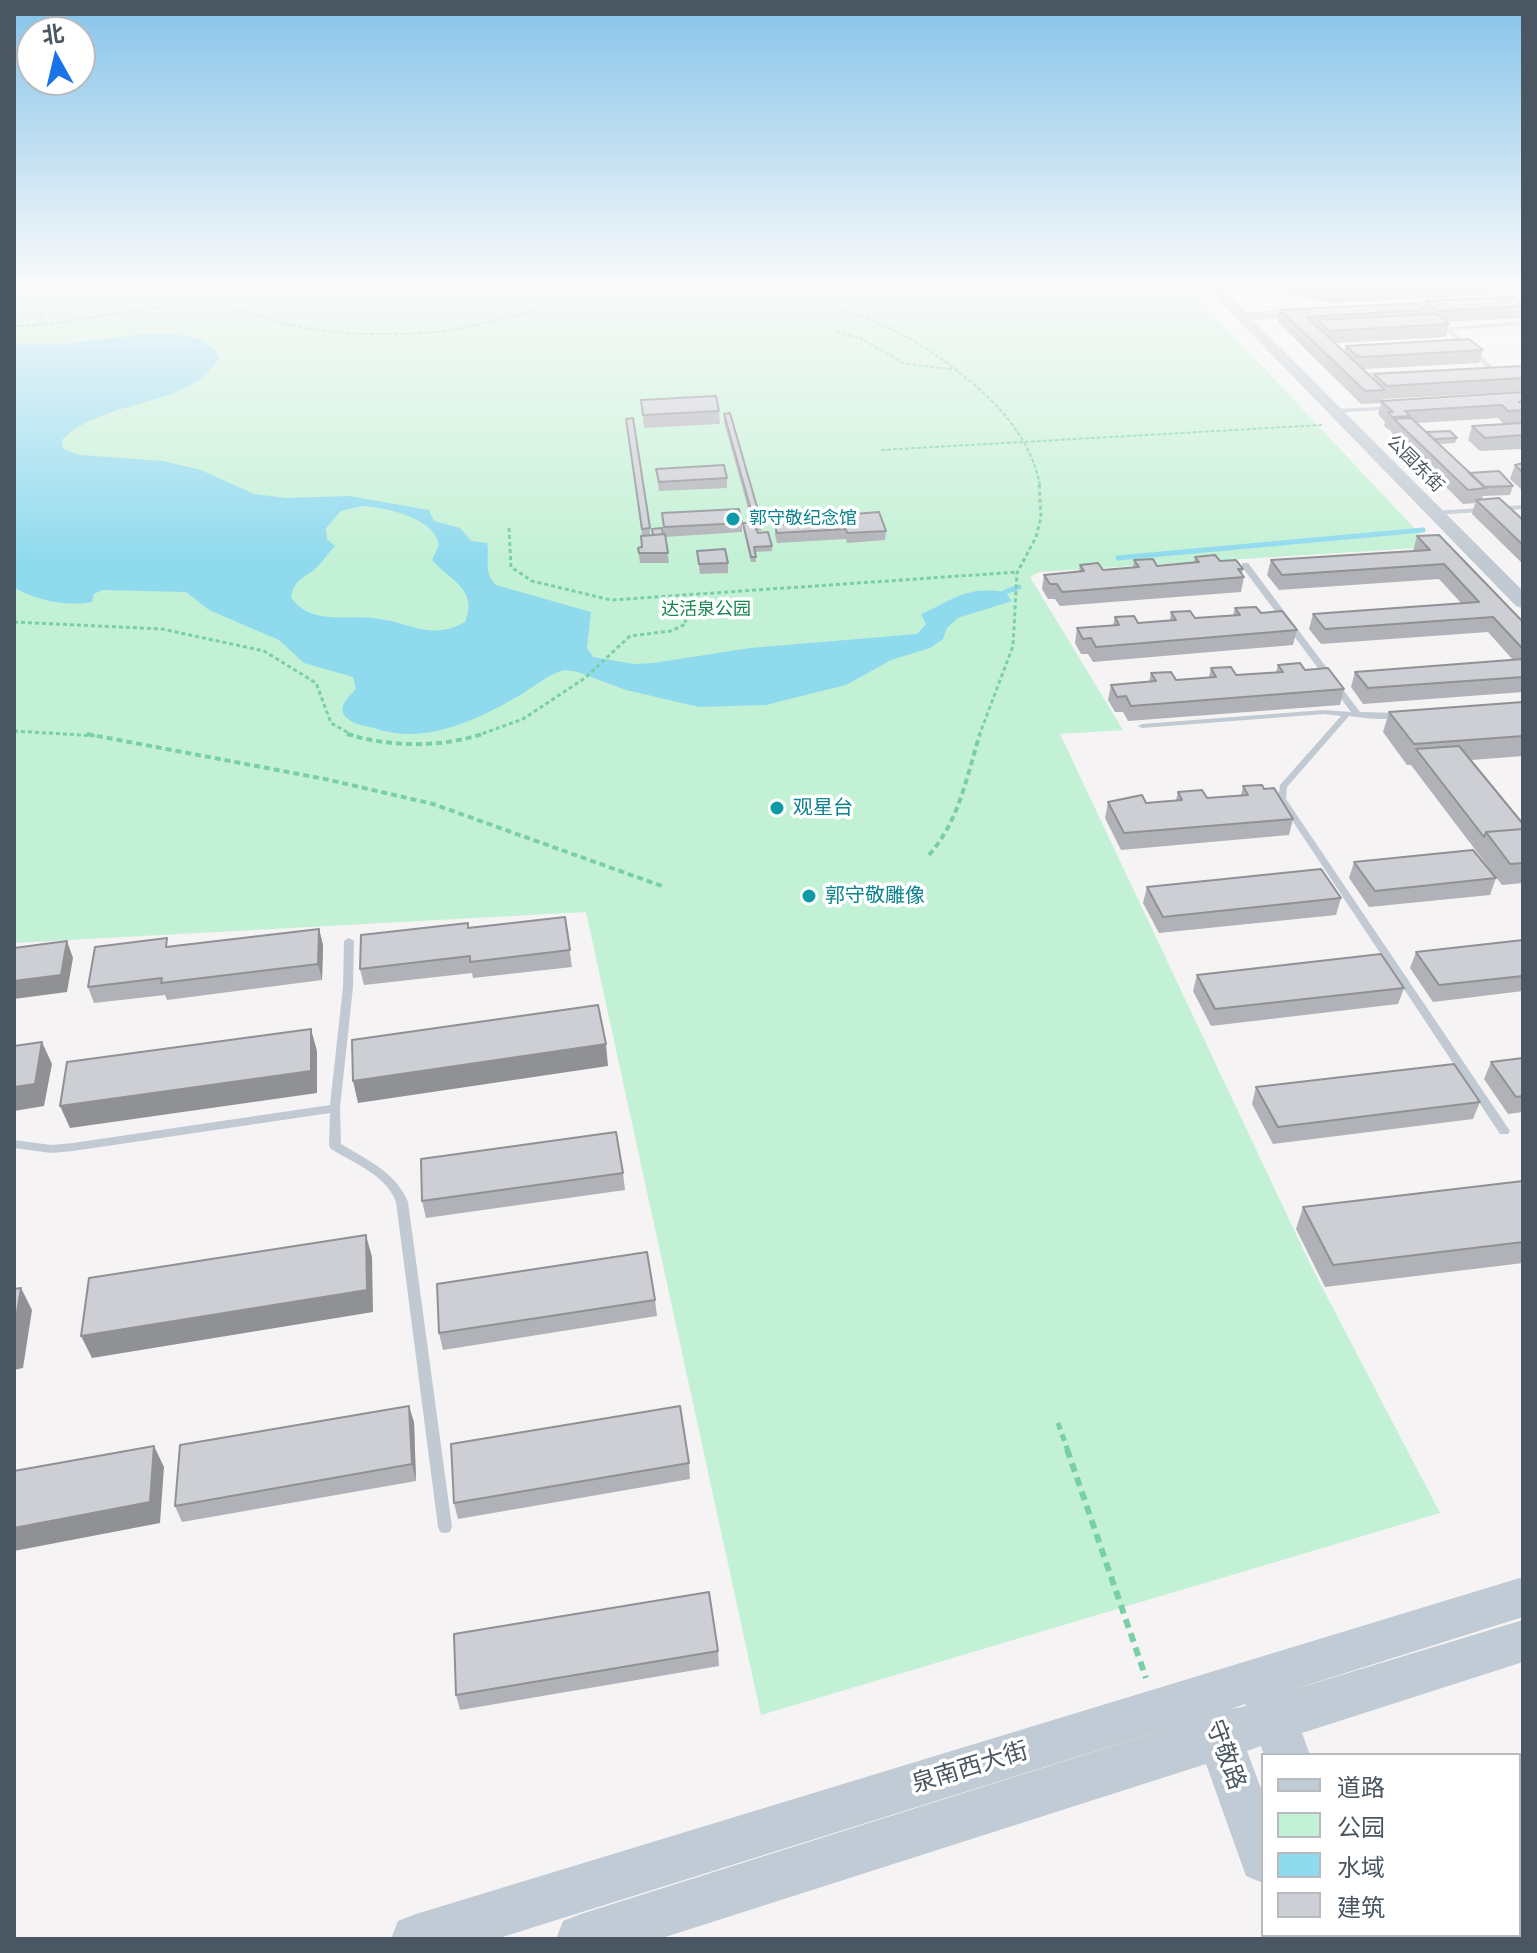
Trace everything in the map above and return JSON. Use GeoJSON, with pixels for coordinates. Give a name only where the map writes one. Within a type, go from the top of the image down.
{"type":"FeatureCollection","features":[{"type":"Feature","properties":{"kind":"main road","name":"泉南西大街"},"geometry":{"type":"LineString","coordinates":[[1273,1718],[1523,1597]]}},
{"type":"Feature","properties":{"kind":"main road","name":"泉南西大街"},"geometry":{"type":"LineString","coordinates":[[416,1939],[1157,1710],[1211,1717],[1273,1718],[1523,1641]]}},
{"type":"Feature","properties":{"kind":"main road","name":"泉南西大街"},"geometry":{"type":"LineString","coordinates":[[581,1939],[1211,1717]]}},
{"type":"Feature","properties":{"kind":"main road","name":"守敬路"},"geometry":{"type":"LineString","coordinates":[[1211,1717],[1261,1854]]}},
{"type":"Feature","properties":{"kind":"street","name":"公园东街"},"geometry":{"type":"LineString","coordinates":[[1301,376],[1523,602]]}},
{"type":"Feature","properties":{"kind":"lane"},"geometry":{"type":"LineString","coordinates":[[1341,417],[1398,407]]}},
{"type":"Feature","properties":{"kind":"lane"},"geometry":{"type":"LineString","coordinates":[[1435,513],[1523,507]]}},
{"type":"Feature","properties":{"kind":"lane"},"geometry":{"type":"LineString","coordinates":[[1245,565],[1358,715]]}},
{"type":"Feature","properties":{"kind":"lane"},"geometry":{"type":"LineString","coordinates":[[1142,726],[1324,712],[1405,714]]}},
{"type":"Feature","properties":{"kind":"lane"},"geometry":{"type":"LineString","coordinates":[[1347,714],[1283,787],[1282,799],[1504,1131]]}},
{"type":"Feature","properties":{"kind":"lane"},"geometry":{"type":"LineString","coordinates":[[349,941],[348,987],[335,1108],[335,1146],[400,1191],[445,1527]]}},
{"type":"Feature","properties":{"kind":"lane"},"geometry":{"type":"LineString","coordinates":[[14,1144],[51,1149],[73,1147],[335,1108]]}},
{"type":"Feature","properties":{"kind":"path"},"geometry":{"type":"LineString","coordinates":[[929,855],[940,844],[967,789],[977,741],[1013,644],[1020,562],[1036,536],[1040,517],[1035,462],[1006,414],[967,376]]}},
{"type":"Feature","properties":{"kind":"path"},"geometry":{"type":"LineString","coordinates":[[881,450],[1341,417]]}},
{"type":"Feature","properties":{"kind":"path"},"geometry":{"type":"LineString","coordinates":[[509,528],[511,567],[532,581],[611,600],[1019,572]]}},
{"type":"Feature","properties":{"kind":"path"},"geometry":{"type":"LineString","coordinates":[[14,622],[162,629],[264,651],[316,683],[331,723],[348,734],[381,743],[441,742],[493,731],[523,719],[585,678],[613,654],[623,640],[630,636],[671,631],[686,624],[682,595]]}},
{"type":"Feature","properties":{"kind":"path"},"geometry":{"type":"LineString","coordinates":[[14,731],[84,733],[325,779],[433,804],[662,886]]}},
{"type":"Feature","properties":{"kind":"path"},"geometry":{"type":"LineString","coordinates":[[1058,1423],[1157,1710]]}},
{"type":"Feature","properties":{"kind":"green space","name":"达活泉公园"},"geometry":{"type":"Polygon","coordinates":[[[14,376],[1272,376],[1432,547],[1039,572],[1030,577],[1123,730],[1060,734],[1312,1268],[1440,1513],[761,1715],[586,912],[14,943],[14,376]]]}},
{"type":"Feature","properties":{"kind":"water"},"geometry":{"type":"Polygon","coordinates":[[[14,376],[203,376],[168,395],[100,416],[80,426],[62,440],[63,449],[80,455],[163,461],[201,470],[254,494],[286,498],[349,496],[429,510],[434,521],[460,528],[471,541],[487,543],[488,570],[496,585],[591,612],[587,648],[593,657],[634,664],[653,663],[750,648],[917,634],[926,624],[921,614],[961,595],[980,591],[1005,592],[1012,601],[958,618],[947,628],[943,639],[930,648],[891,660],[846,685],[766,705],[699,707],[626,690],[565,670],[470,720],[434,732],[415,734],[354,723],[343,711],[344,703],[356,689],[353,677],[304,663],[279,640],[209,610],[186,592],[102,590],[94,594],[92,602],[71,604],[42,599],[14,588],[14,376]],[[362,506],[341,511],[326,528],[327,539],[335,546],[293,590],[291,597],[299,606],[318,615],[373,618],[429,630],[452,628],[465,622],[468,601],[465,593],[432,560],[439,545],[436,536],[419,521],[395,512],[362,506]]]}},
{"type":"Feature","properties":{"kind":"building"},"geometry":{"type":"Polygon","coordinates":[[[1349,376],[1370,376],[1385,390],[1365,391],[1349,376]]]}},
{"type":"Feature","properties":{"kind":"building"},"geometry":{"type":"Polygon","coordinates":[[[1376,376],[1523,376],[1523,378],[1387,386],[1376,376]]]}},
{"type":"Feature","properties":{"kind":"building"},"geometry":{"type":"Polygon","coordinates":[[[1523,392],[1523,401],[1519,402],[1523,410],[1508,411],[1502,405],[1405,411],[1410,416],[1392,417],[1388,412],[1393,412],[1381,401],[1523,392]]]}},
{"type":"Feature","properties":{"kind":"building"},"geometry":{"type":"Polygon","coordinates":[[[716,396],[719,411],[643,415],[641,400],[716,396]]]}},
{"type":"Feature","properties":{"kind":"building"},"geometry":{"type":"Polygon","coordinates":[[[730,413],[761,521],[754,521],[724,414],[730,413]]]}},
{"type":"Feature","properties":{"kind":"building"},"geometry":{"type":"Polygon","coordinates":[[[633,418],[650,528],[642,529],[626,419],[633,418]]]}},
{"type":"Feature","properties":{"kind":"building"},"geometry":{"type":"Polygon","coordinates":[[[1411,418],[1486,488],[1468,490],[1394,419],[1411,418]]]}},
{"type":"Feature","properties":{"kind":"building"},"geometry":{"type":"Polygon","coordinates":[[[1523,423],[1523,435],[1485,438],[1472,426],[1523,423]]]}},
{"type":"Feature","properties":{"kind":"building"},"geometry":{"type":"Polygon","coordinates":[[[1450,431],[1457,438],[1434,439],[1427,432],[1450,431]]]}},
{"type":"Feature","properties":{"kind":"building"},"geometry":{"type":"Polygon","coordinates":[[[724,465],[727,478],[659,482],[656,469],[724,465]]]}},
{"type":"Feature","properties":{"kind":"building"},"geometry":{"type":"Polygon","coordinates":[[[1499,471],[1513,486],[1484,487],[1469,473],[1499,471]]]}},
{"type":"Feature","properties":{"kind":"building"},"geometry":{"type":"Polygon","coordinates":[[[1499,498],[1523,520],[1523,545],[1476,500],[1499,498]]]}},
{"type":"Feature","properties":{"kind":"building"},"geometry":{"type":"Polygon","coordinates":[[[739,509],[742,523],[664,527],[662,513],[739,509]]]}},
{"type":"Feature","properties":{"kind":"building"},"geometry":{"type":"Polygon","coordinates":[[[879,512],[886,531],[847,533],[846,529],[777,533],[775,525],[835,521],[842,518],[841,515],[879,512]]]}},
{"type":"Feature","properties":{"kind":"building"},"geometry":{"type":"Polygon","coordinates":[[[743,523],[753,523],[758,533],[768,532],[772,546],[754,547],[756,557],[751,557],[743,523]]]}},
{"type":"Feature","properties":{"kind":"building"},"geometry":{"type":"Polygon","coordinates":[[[662,528],[663,534],[653,535],[652,529],[662,528]]]}},
{"type":"Feature","properties":{"kind":"building"},"geometry":{"type":"Polygon","coordinates":[[[665,534],[668,553],[639,553],[641,536],[665,534]]]}},
{"type":"Feature","properties":{"kind":"building"},"geometry":{"type":"Polygon","coordinates":[[[1439,535],[1523,622],[1523,649],[1493,617],[1325,629],[1313,614],[1479,602],[1444,564],[1282,575],[1271,560],[1430,550],[1417,536],[1439,535]]]}},
{"type":"Feature","properties":{"kind":"building"},"geometry":{"type":"Polygon","coordinates":[[[725,549],[728,563],[699,564],[697,551],[725,549]]]}},
{"type":"Feature","properties":{"kind":"building"},"geometry":{"type":"Polygon","coordinates":[[[1215,555],[1220,561],[1236,560],[1243,569],[1238,569],[1244,577],[1062,592],[1057,584],[1050,584],[1044,575],[1084,571],[1080,565],[1098,563],[1103,570],[1139,567],[1134,560],[1153,559],[1157,566],[1199,562],[1195,557],[1215,555]]]}},
{"type":"Feature","properties":{"kind":"building"},"geometry":{"type":"Polygon","coordinates":[[[1256,607],[1261,613],[1282,611],[1297,630],[1096,647],[1091,638],[1083,639],[1077,628],[1119,625],[1115,617],[1134,616],[1138,623],[1176,620],[1171,612],[1190,611],[1195,618],[1240,615],[1235,608],[1256,607]]]}},
{"type":"Feature","properties":{"kind":"building"},"geometry":{"type":"Polygon","coordinates":[[[1523,659],[1523,677],[1368,688],[1355,672],[1523,659]]]}},
{"type":"Feature","properties":{"kind":"building"},"geometry":{"type":"Polygon","coordinates":[[[1300,663],[1305,670],[1328,668],[1344,689],[1131,706],[1126,696],[1117,697],[1111,685],[1156,681],[1151,673],[1171,672],[1176,680],[1216,677],[1211,668],[1231,667],[1236,675],[1283,672],[1278,665],[1300,663]]]}},
{"type":"Feature","properties":{"kind":"building"},"geometry":{"type":"Polygon","coordinates":[[[1523,702],[1523,736],[1414,744],[1389,712],[1523,702]]]}},
{"type":"Feature","properties":{"kind":"building"},"geometry":{"type":"Polygon","coordinates":[[[1459,746],[1523,824],[1523,829],[1486,832],[1484,837],[1416,749],[1459,746]]]}},
{"type":"Feature","properties":{"kind":"building"},"geometry":{"type":"Polygon","coordinates":[[[1262,785],[1264,789],[1274,788],[1293,819],[1124,833],[1108,802],[1142,795],[1146,803],[1182,800],[1178,792],[1202,790],[1207,798],[1248,795],[1243,786],[1262,785]]]}},
{"type":"Feature","properties":{"kind":"building"},"geometry":{"type":"Polygon","coordinates":[[[1523,829],[1523,863],[1510,864],[1486,832],[1523,829]]]}},
{"type":"Feature","properties":{"kind":"building"},"geometry":{"type":"Polygon","coordinates":[[[1473,850],[1496,878],[1375,891],[1354,862],[1473,850]]]}},
{"type":"Feature","properties":{"kind":"building"},"geometry":{"type":"Polygon","coordinates":[[[1321,869],[1341,898],[1163,917],[1147,887],[1321,869]]]}},
{"type":"Feature","properties":{"kind":"building"},"geometry":{"type":"Polygon","coordinates":[[[565,917],[570,950],[470,962],[470,956],[360,969],[361,935],[468,923],[468,928],[565,917]]]}},
{"type":"Feature","properties":{"kind":"building"},"geometry":{"type":"Polygon","coordinates":[[[319,929],[318,964],[161,983],[162,978],[88,987],[95,947],[167,938],[166,947],[319,929]]]}},
{"type":"Feature","properties":{"kind":"building"},"geometry":{"type":"Polygon","coordinates":[[[1523,940],[1523,976],[1439,985],[1416,952],[1523,940]]]}},
{"type":"Feature","properties":{"kind":"building"},"geometry":{"type":"Polygon","coordinates":[[[67,941],[61,975],[14,981],[14,948],[67,941]]]}},
{"type":"Feature","properties":{"kind":"building"},"geometry":{"type":"Polygon","coordinates":[[[1381,954],[1404,988],[1215,1009],[1197,975],[1381,954]]]}},
{"type":"Feature","properties":{"kind":"building"},"geometry":{"type":"Polygon","coordinates":[[[598,1005],[606,1044],[353,1081],[352,1040],[598,1005]]]}},
{"type":"Feature","properties":{"kind":"building"},"geometry":{"type":"Polygon","coordinates":[[[311,1029],[311,1071],[60,1106],[67,1062],[311,1029]]]}},
{"type":"Feature","properties":{"kind":"building"},"geometry":{"type":"Polygon","coordinates":[[[42,1042],[35,1084],[14,1087],[14,1046],[42,1042]]]}},
{"type":"Feature","properties":{"kind":"building"},"geometry":{"type":"Polygon","coordinates":[[[1523,1058],[1523,1096],[1516,1097],[1491,1062],[1523,1058]]]}},
{"type":"Feature","properties":{"kind":"building"},"geometry":{"type":"Polygon","coordinates":[[[1454,1064],[1480,1102],[1278,1127],[1256,1087],[1454,1064]]]}},
{"type":"Feature","properties":{"kind":"building"},"geometry":{"type":"Polygon","coordinates":[[[616,1132],[623,1173],[422,1201],[421,1159],[616,1132]]]}},
{"type":"Feature","properties":{"kind":"building"},"geometry":{"type":"Polygon","coordinates":[[[1523,1181],[1523,1242],[1333,1265],[1303,1207],[1523,1181]]]}},
{"type":"Feature","properties":{"kind":"building"},"geometry":{"type":"Polygon","coordinates":[[[366,1235],[367,1290],[81,1336],[89,1278],[366,1235]]]}},
{"type":"Feature","properties":{"kind":"building"},"geometry":{"type":"Polygon","coordinates":[[[647,1252],[655,1300],[439,1333],[437,1284],[647,1252]]]}},
{"type":"Feature","properties":{"kind":"building"},"geometry":{"type":"Polygon","coordinates":[[[21,1288],[14,1331],[14,1289],[21,1288]]]}},
{"type":"Feature","properties":{"kind":"building"},"geometry":{"type":"Polygon","coordinates":[[[409,1406],[412,1464],[175,1506],[180,1445],[409,1406]]]}},
{"type":"Feature","properties":{"kind":"building"},"geometry":{"type":"Polygon","coordinates":[[[680,1406],[689,1463],[454,1503],[451,1444],[680,1406]]]}},
{"type":"Feature","properties":{"kind":"building"},"geometry":{"type":"Polygon","coordinates":[[[154,1446],[150,1502],[14,1528],[14,1471],[154,1446]]]}},
{"type":"Feature","properties":{"kind":"building"},"geometry":{"type":"Polygon","coordinates":[[[709,1592],[718,1651],[456,1695],[454,1634],[709,1592]]]}},
{"type":"Feature","properties":{"kind":"waterway"},"geometry":{"type":"LineString","coordinates":[[1118,558],[1423,530]]}},
{"type":"Feature","properties":{"kind":"waterway"},"geometry":{"type":"LineString","coordinates":[[1005,592],[1019,587]]}},
{"type":"Feature","properties":{"kind":"place","name":"郭守敬纪念馆"},"geometry":{"type":"Point","coordinates":[733,519]}},
{"type":"Feature","properties":{"kind":"place","name":"观星台"},"geometry":{"type":"Point","coordinates":[777,808]}},
{"type":"Feature","properties":{"kind":"place","name":"郭守敬雕像"},"geometry":{"type":"Point","coordinates":[809,896]}}]}
